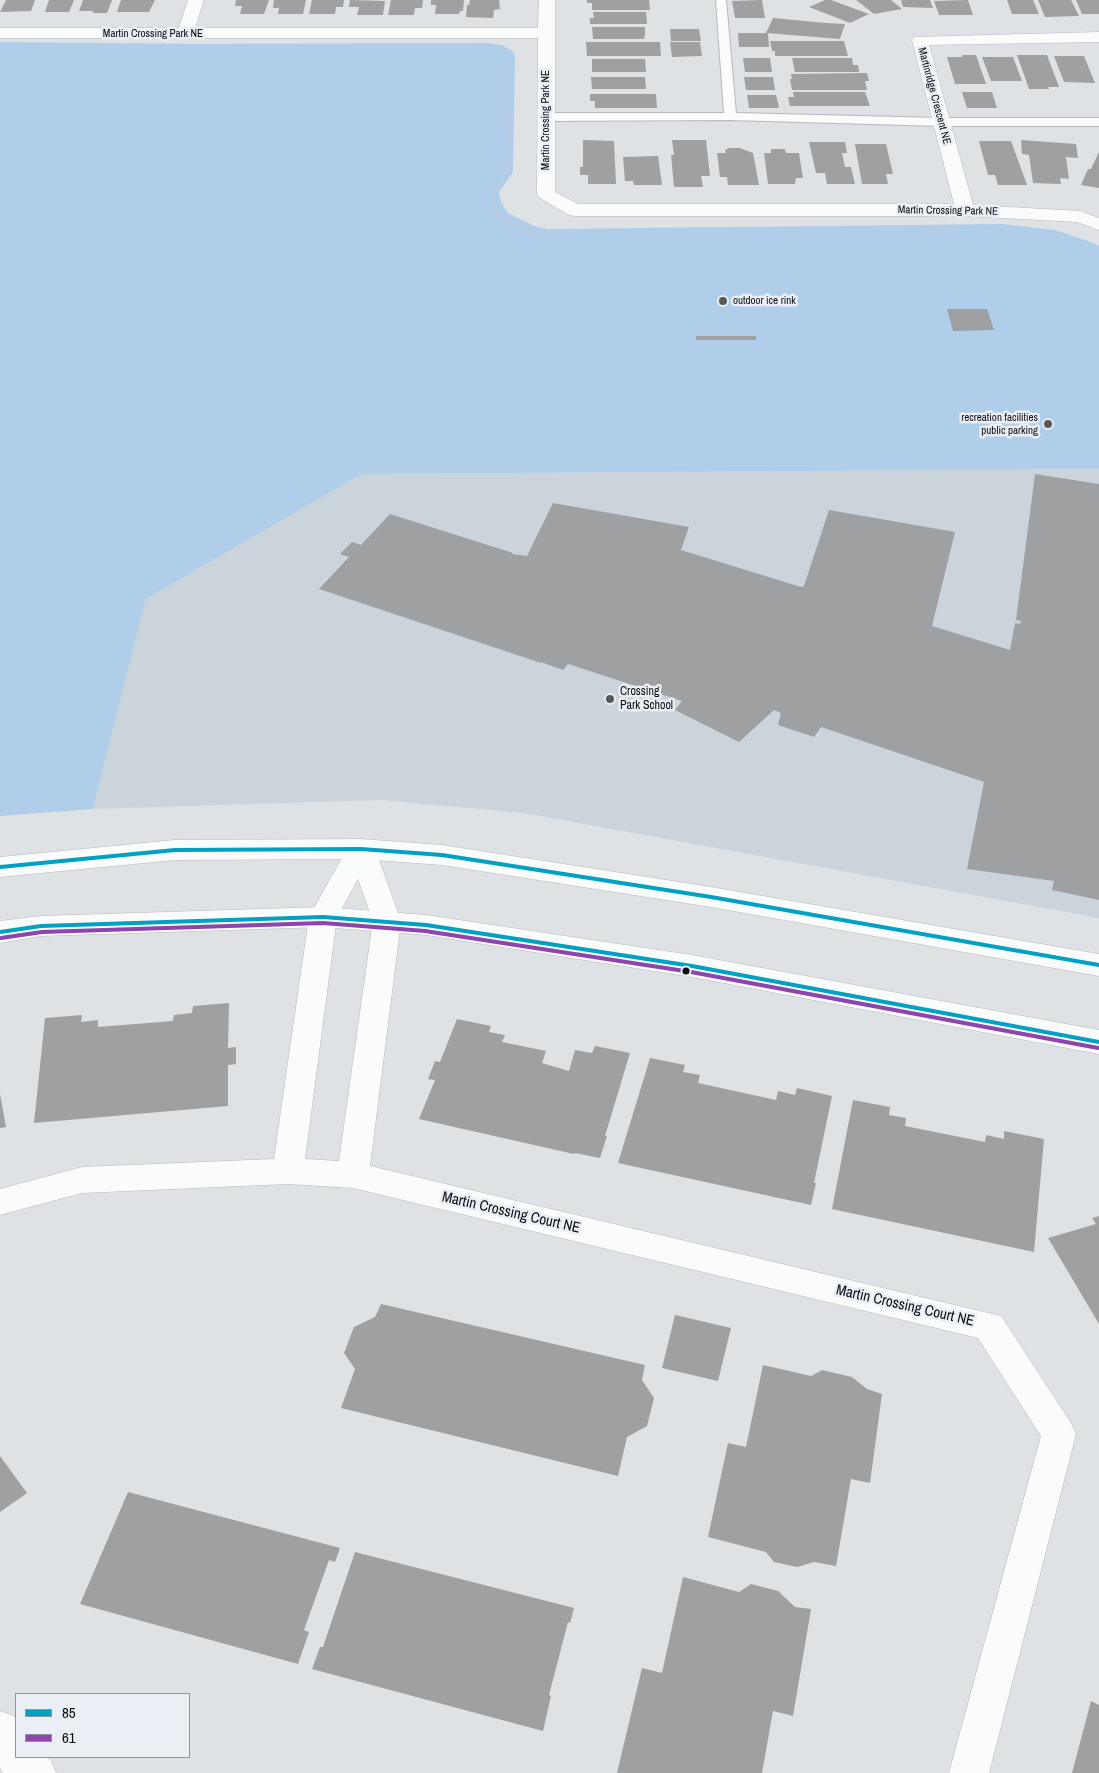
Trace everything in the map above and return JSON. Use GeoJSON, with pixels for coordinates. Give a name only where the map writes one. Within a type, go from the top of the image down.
{"type":"FeatureCollection","features":[{"type":"Feature","properties":{"kind":"street"},"geometry":{"type":"LineString","coordinates":[[185,34],[196,0]]}},
{"type":"Feature","properties":{"kind":"street"},"geometry":{"type":"LineString","coordinates":[[546,34],[547,0]]}},
{"type":"Feature","properties":{"kind":"street","name":"Martin Crossing Park NE"},"geometry":{"type":"LineString","coordinates":[[0,33],[546,34],[546,194],[574,210],[964,210],[1080,217],[1099,224]]}},
{"type":"Feature","properties":{"kind":"street","name":"Martinridge Crescent NE"},"geometry":{"type":"LineString","coordinates":[[964,210],[920,40],[1099,37]]}},
{"type":"Feature","properties":{"kind":"street"},"geometry":{"type":"LineString","coordinates":[[288,1171],[314,970],[324,917],[361,849]]}},
{"type":"Feature","properties":{"kind":"street"},"geometry":{"type":"LineString","coordinates":[[353,1176],[387,921],[361,849]]}},
{"type":"Feature","properties":{"kind":"street"},"geometry":{"type":"LineString","coordinates":[[0,867],[174,850],[361,849],[442,855],[720,899],[1099,965]]}},
{"type":"Feature","properties":{"kind":"street"},"geometry":{"type":"LineString","coordinates":[[0,932],[41,926],[324,917],[387,921],[426,925],[692,966],[1099,1042]]}},
{"type":"Feature","properties":{"kind":"street","name":"Martin Crossing Court NE"},"geometry":{"type":"LineString","coordinates":[[0,1202],[82,1180],[288,1171],[353,1176],[989,1326],[1059,1434],[969,1773]]}},
{"type":"Feature","properties":{"kind":"street"},"geometry":{"type":"LineString","coordinates":[[0,1730],[15,1756]]}},
{"type":"Feature","properties":{"kind":"street"},"geometry":{"type":"LineString","coordinates":[[16,1758],[23,1770],[36,1773]]}},
{"type":"Feature","properties":{"kind":"lane"},"geometry":{"type":"LineString","coordinates":[[721,0],[730,116]]}},
{"type":"Feature","properties":{"kind":"lane"},"geometry":{"type":"LineString","coordinates":[[545,117],[730,116],[941,122],[1099,122]]}},
{"type":"Feature","properties":{"kind":"shaded area"},"geometry":{"type":"Polygon","coordinates":[[[0,42],[198,44],[487,43],[502,45],[515,55],[513,172],[499,192],[501,202],[508,213],[534,226],[548,229],[1002,224],[1055,230],[1091,242],[1099,246],[1099,469],[362,474],[146,599],[93,809],[0,816],[0,42]]]}},
{"type":"Feature","properties":{"kind":"shaded area","name":"Crossing Park School"},"geometry":{"type":"Polygon","coordinates":[[[1099,469],[1099,918],[524,813],[382,800],[93,809],[146,599],[362,474],[1099,469]]]}},
{"type":"Feature","properties":{"kind":"building"},"geometry":{"type":"Polygon","coordinates":[[[6,0],[35,0],[31,11],[0,12],[6,0]]]}},
{"type":"Feature","properties":{"kind":"building"},"geometry":{"type":"Polygon","coordinates":[[[49,0],[74,0],[69,12],[45,12],[49,0]]]}},
{"type":"Feature","properties":{"kind":"building"},"geometry":{"type":"Polygon","coordinates":[[[83,0],[112,0],[107,13],[93,13],[93,11],[79,11],[83,0]]]}},
{"type":"Feature","properties":{"kind":"building"},"geometry":{"type":"Polygon","coordinates":[[[121,0],[155,0],[149,12],[117,12],[121,0]]]}},
{"type":"Feature","properties":{"kind":"building"},"geometry":{"type":"Polygon","coordinates":[[[236,0],[269,0],[264,14],[240,14],[242,6],[235,6],[236,0]]]}},
{"type":"Feature","properties":{"kind":"building"},"geometry":{"type":"Polygon","coordinates":[[[274,0],[306,0],[303,14],[278,14],[279,8],[273,8],[274,0]]]}},
{"type":"Feature","properties":{"kind":"building"},"geometry":{"type":"Polygon","coordinates":[[[312,0],[344,0],[343,7],[336,7],[335,14],[309,14],[312,0]]]}},
{"type":"Feature","properties":{"kind":"building"},"geometry":{"type":"Polygon","coordinates":[[[350,0],[385,1],[383,15],[357,15],[359,7],[349,7],[350,0]]]}},
{"type":"Feature","properties":{"kind":"building"},"geometry":{"type":"Polygon","coordinates":[[[391,0],[423,0],[422,8],[415,8],[414,15],[388,15],[391,0]]]}},
{"type":"Feature","properties":{"kind":"building"},"geometry":{"type":"Polygon","coordinates":[[[431,0],[464,0],[463,11],[460,11],[459,14],[435,14],[436,5],[431,5],[431,0]]]}},
{"type":"Feature","properties":{"kind":"building"},"geometry":{"type":"Polygon","coordinates":[[[470,0],[499,0],[500,9],[494,10],[493,18],[466,17],[467,5],[469,5],[470,0]]]}},
{"type":"Feature","properties":{"kind":"building"},"geometry":{"type":"Polygon","coordinates":[[[587,0],[649,0],[650,10],[592,10],[592,3],[587,3],[587,0]]]}},
{"type":"Feature","properties":{"kind":"building"},"geometry":{"type":"Polygon","coordinates":[[[762,0],[765,18],[735,18],[732,1],[762,0]]]}},
{"type":"Feature","properties":{"kind":"building"},"geometry":{"type":"Polygon","coordinates":[[[825,0],[831,0],[869,14],[850,23],[809,7],[825,0]]]}},
{"type":"Feature","properties":{"kind":"building"},"geometry":{"type":"Polygon","coordinates":[[[856,0],[891,0],[902,9],[874,14],[856,0]]]}},
{"type":"Feature","properties":{"kind":"building"},"geometry":{"type":"Polygon","coordinates":[[[901,0],[930,0],[933,8],[903,7],[901,0]]]}},
{"type":"Feature","properties":{"kind":"building"},"geometry":{"type":"Polygon","coordinates":[[[968,0],[973,15],[939,15],[934,1],[968,0]]]}},
{"type":"Feature","properties":{"kind":"building"},"geometry":{"type":"Polygon","coordinates":[[[1007,0],[1033,0],[1039,14],[1012,14],[1007,0]]]}},
{"type":"Feature","properties":{"kind":"building"},"geometry":{"type":"Polygon","coordinates":[[[1038,0],[1071,0],[1079,16],[1045,17],[1038,0]]]}},
{"type":"Feature","properties":{"kind":"building"},"geometry":{"type":"Polygon","coordinates":[[[1076,0],[1099,0],[1099,14],[1082,14],[1076,0]]]}},
{"type":"Feature","properties":{"kind":"building"},"geometry":{"type":"Polygon","coordinates":[[[593,12],[646,12],[647,24],[590,24],[590,18],[594,18],[593,12]]]}},
{"type":"Feature","properties":{"kind":"building"},"geometry":{"type":"Polygon","coordinates":[[[773,18],[845,24],[840,39],[766,33],[773,18]]]}},
{"type":"Feature","properties":{"kind":"building"},"geometry":{"type":"Polygon","coordinates":[[[592,27],[645,27],[645,35],[644,39],[593,39],[592,27]]]}},
{"type":"Feature","properties":{"kind":"building"},"geometry":{"type":"Polygon","coordinates":[[[670,29],[699,29],[701,41],[671,41],[670,29]]]}},
{"type":"Feature","properties":{"kind":"building"},"geometry":{"type":"Polygon","coordinates":[[[738,33],[768,33],[769,47],[739,47],[738,33]]]}},
{"type":"Feature","properties":{"kind":"building"},"geometry":{"type":"Polygon","coordinates":[[[770,41],[844,41],[848,56],[775,56],[775,51],[772,51],[770,41]]]}},
{"type":"Feature","properties":{"kind":"building"},"geometry":{"type":"Polygon","coordinates":[[[586,42],[660,42],[661,56],[587,56],[586,42]]]}},
{"type":"Feature","properties":{"kind":"building"},"geometry":{"type":"Polygon","coordinates":[[[670,42],[700,42],[702,56],[672,57],[670,42]]]}},
{"type":"Feature","properties":{"kind":"building"},"geometry":{"type":"Polygon","coordinates":[[[962,55],[976,55],[986,84],[955,84],[947,57],[962,57],[962,55]]]}},
{"type":"Feature","properties":{"kind":"building"},"geometry":{"type":"Polygon","coordinates":[[[1017,55],[1047,55],[1059,87],[1029,89],[1017,55]]]}},
{"type":"Feature","properties":{"kind":"building"},"geometry":{"type":"Polygon","coordinates":[[[1054,56],[1084,56],[1095,83],[1064,82],[1054,56]]]}},
{"type":"Feature","properties":{"kind":"building"},"geometry":{"type":"Polygon","coordinates":[[[982,57],[1013,57],[1022,81],[991,81],[982,57]]]}},
{"type":"Feature","properties":{"kind":"building"},"geometry":{"type":"Polygon","coordinates":[[[743,58],[770,58],[772,72],[745,72],[743,58]]]}},
{"type":"Feature","properties":{"kind":"building"},"geometry":{"type":"Polygon","coordinates":[[[792,58],[852,58],[853,65],[858,65],[859,72],[795,72],[792,58]]]}},
{"type":"Feature","properties":{"kind":"building"},"geometry":{"type":"Polygon","coordinates":[[[592,59],[645,59],[646,72],[592,72],[592,59]]]}},
{"type":"Feature","properties":{"kind":"building"},"geometry":{"type":"Polygon","coordinates":[[[867,73],[869,81],[865,81],[867,90],[792,90],[790,79],[792,79],[791,74],[867,73]]]}},
{"type":"Feature","properties":{"kind":"building"},"geometry":{"type":"Polygon","coordinates":[[[591,77],[645,77],[646,89],[592,89],[591,77]]]}},
{"type":"Feature","properties":{"kind":"building"},"geometry":{"type":"Polygon","coordinates":[[[744,77],[773,77],[775,90],[746,90],[744,77]]]}},
{"type":"Feature","properties":{"kind":"building"},"geometry":{"type":"Polygon","coordinates":[[[793,92],[865,92],[870,106],[790,106],[788,97],[794,97],[793,92]]]}},
{"type":"Feature","properties":{"kind":"building"},"geometry":{"type":"Polygon","coordinates":[[[962,92],[992,92],[997,108],[967,108],[962,92]]]}},
{"type":"Feature","properties":{"kind":"building"},"geometry":{"type":"Polygon","coordinates":[[[590,94],[656,94],[657,108],[595,108],[595,101],[590,101],[590,94]]]}},
{"type":"Feature","properties":{"kind":"building"},"geometry":{"type":"Polygon","coordinates":[[[747,95],[776,95],[779,108],[749,108],[747,95]]]}},
{"type":"Feature","properties":{"kind":"building"},"geometry":{"type":"Polygon","coordinates":[[[583,140],[614,141],[616,184],[588,184],[588,175],[580,175],[580,167],[583,167],[583,140]]]}},
{"type":"Feature","properties":{"kind":"building"},"geometry":{"type":"Polygon","coordinates":[[[672,140],[706,140],[710,176],[701,176],[703,187],[674,187],[671,155],[674,155],[672,140]]]}},
{"type":"Feature","properties":{"kind":"building"},"geometry":{"type":"Polygon","coordinates":[[[1021,140],[1076,144],[1078,158],[1066,157],[1069,179],[1060,178],[1061,184],[1033,183],[1029,155],[1022,154],[1021,140]]]}},
{"type":"Feature","properties":{"kind":"building"},"geometry":{"type":"Polygon","coordinates":[[[979,141],[1011,141],[1027,185],[998,185],[995,175],[988,175],[979,141]]]}},
{"type":"Feature","properties":{"kind":"building"},"geometry":{"type":"Polygon","coordinates":[[[809,142],[845,142],[847,153],[842,153],[845,167],[851,167],[855,184],[827,184],[825,173],[816,173],[809,142]]]}},
{"type":"Feature","properties":{"kind":"building"},"geometry":{"type":"Polygon","coordinates":[[[855,144],[886,144],[893,174],[886,174],[888,184],[862,184],[855,144]]]}},
{"type":"Feature","properties":{"kind":"building"},"geometry":{"type":"Polygon","coordinates":[[[740,148],[753,153],[759,185],[728,185],[727,177],[720,177],[717,153],[726,153],[725,150],[740,148]]]}},
{"type":"Feature","properties":{"kind":"building"},"geometry":{"type":"Polygon","coordinates":[[[771,149],[785,149],[786,153],[799,153],[803,178],[796,178],[795,184],[768,184],[764,153],[771,153],[771,149]]]}},
{"type":"Feature","properties":{"kind":"building"},"geometry":{"type":"Polygon","coordinates":[[[1099,152],[1099,188],[1081,185],[1088,169],[1091,169],[1099,152]]]}},
{"type":"Feature","properties":{"kind":"building"},"geometry":{"type":"Polygon","coordinates":[[[658,156],[662,185],[634,185],[633,181],[625,181],[623,157],[658,156]]]}},
{"type":"Feature","properties":{"kind":"building"},"geometry":{"type":"Polygon","coordinates":[[[947,309],[987,309],[994,330],[953,331],[947,309]]]}},
{"type":"Feature","properties":{"kind":"building"},"geometry":{"type":"Polygon","coordinates":[[[696,336],[756,336],[756,340],[696,340],[696,336]]]}},
{"type":"Feature","properties":{"kind":"building"},"geometry":{"type":"Polygon","coordinates":[[[1035,474],[1099,484],[1099,900],[1052,890],[1054,881],[967,869],[984,782],[821,727],[814,737],[778,725],[781,713],[774,710],[739,742],[675,710],[682,701],[568,664],[563,670],[319,589],[349,557],[340,554],[352,542],[361,545],[390,514],[512,554],[527,556],[553,503],[689,527],[681,550],[801,587],[804,586],[829,510],[955,532],[932,626],[1010,650],[1015,623],[1020,624],[1021,621],[1016,620],[1035,474]]]}},
{"type":"Feature","properties":{"kind":"building"},"geometry":{"type":"Polygon","coordinates":[[[229,1003],[228,1048],[236,1047],[236,1064],[228,1065],[228,1106],[34,1123],[45,1018],[82,1015],[81,1022],[98,1020],[98,1027],[173,1021],[174,1015],[192,1013],[193,1006],[229,1003]]]}},
{"type":"Feature","properties":{"kind":"building"},"geometry":{"type":"Polygon","coordinates":[[[457,1019],[491,1026],[489,1032],[505,1035],[502,1042],[546,1051],[542,1063],[569,1071],[575,1050],[592,1053],[595,1046],[630,1053],[600,1158],[574,1154],[419,1119],[435,1080],[428,1079],[435,1061],[440,1062],[457,1019]]]}},
{"type":"Feature","properties":{"kind":"building"},"geometry":{"type":"Polygon","coordinates":[[[650,1058],[685,1065],[683,1072],[700,1075],[698,1083],[776,1100],[778,1091],[795,1095],[797,1088],[832,1096],[811,1205],[618,1163],[650,1058]]]}},
{"type":"Feature","properties":{"kind":"building"},"geometry":{"type":"Polygon","coordinates":[[[0,1094],[6,1127],[0,1128],[0,1094]]]}},
{"type":"Feature","properties":{"kind":"building"},"geometry":{"type":"Polygon","coordinates":[[[853,1100],[890,1107],[889,1115],[906,1118],[905,1126],[985,1142],[986,1135],[1004,1139],[1004,1131],[1044,1139],[1034,1252],[832,1209],[853,1100]]]}},
{"type":"Feature","properties":{"kind":"building"},"geometry":{"type":"Polygon","coordinates":[[[1099,1216],[1099,1324],[1048,1238],[1096,1224],[1092,1218],[1099,1216]]]}},
{"type":"Feature","properties":{"kind":"building"},"geometry":{"type":"Polygon","coordinates":[[[381,1304],[645,1365],[642,1380],[654,1398],[647,1426],[627,1437],[618,1476],[341,1408],[355,1369],[344,1353],[354,1327],[375,1317],[381,1304]]]}},
{"type":"Feature","properties":{"kind":"building"},"geometry":{"type":"Polygon","coordinates":[[[675,1315],[731,1328],[718,1381],[662,1368],[675,1315]]]}},
{"type":"Feature","properties":{"kind":"building"},"geometry":{"type":"Polygon","coordinates":[[[763,1365],[811,1376],[822,1370],[852,1377],[867,1389],[882,1394],[870,1483],[851,1479],[836,1566],[814,1562],[797,1567],[774,1562],[766,1552],[708,1537],[728,1443],[746,1447],[763,1365]]]}},
{"type":"Feature","properties":{"kind":"building"},"geometry":{"type":"Polygon","coordinates":[[[0,1456],[27,1493],[0,1512],[0,1456]]]}},
{"type":"Feature","properties":{"kind":"building"},"geometry":{"type":"Polygon","coordinates":[[[128,1492],[340,1548],[335,1562],[329,1560],[304,1630],[309,1632],[298,1664],[80,1604],[128,1492]]]}},
{"type":"Feature","properties":{"kind":"building"},"geometry":{"type":"Polygon","coordinates":[[[355,1552],[574,1608],[570,1623],[568,1622],[549,1695],[551,1696],[543,1731],[312,1669],[320,1647],[323,1647],[355,1552]]]}},
{"type":"Feature","properties":{"kind":"building"},"geometry":{"type":"Polygon","coordinates":[[[683,1577],[739,1592],[751,1584],[778,1591],[795,1607],[811,1609],[793,1716],[773,1711],[762,1773],[617,1773],[642,1668],[662,1673],[683,1577]]]}},
{"type":"Feature","properties":{"kind":"building"},"geometry":{"type":"Polygon","coordinates":[[[1091,1701],[1099,1705],[1099,1773],[1072,1773],[1091,1701]]]}},
{"type":"Feature","properties":{"kind":"transit line","name":"85"},"geometry":{"type":"LineString","coordinates":[[0,867],[175,850],[361,849],[442,855],[711,897],[1099,965]]}},
{"type":"Feature","properties":{"kind":"transit line","name":"85"},"geometry":{"type":"LineString","coordinates":[[0,932],[41,926],[323,917],[426,925],[692,966],[1099,1042]]}},
{"type":"Feature","properties":{"kind":"transit line","name":"61"},"geometry":{"type":"LineString","coordinates":[[1,938],[42,932],[323,923],[425,931],[691,972],[1098,1048]]}},
{"type":"Feature","properties":{"kind":"place","name":"outdoor ice rink"},"geometry":{"type":"Point","coordinates":[723,301]}},
{"type":"Feature","properties":{"kind":"place","name":"recreation facilities public parking"},"geometry":{"type":"Point","coordinates":[1048,424]}},
{"type":"Feature","properties":{"kind":"place","name":"Crossing Park School"},"geometry":{"type":"Point","coordinates":[610,699]}}]}
